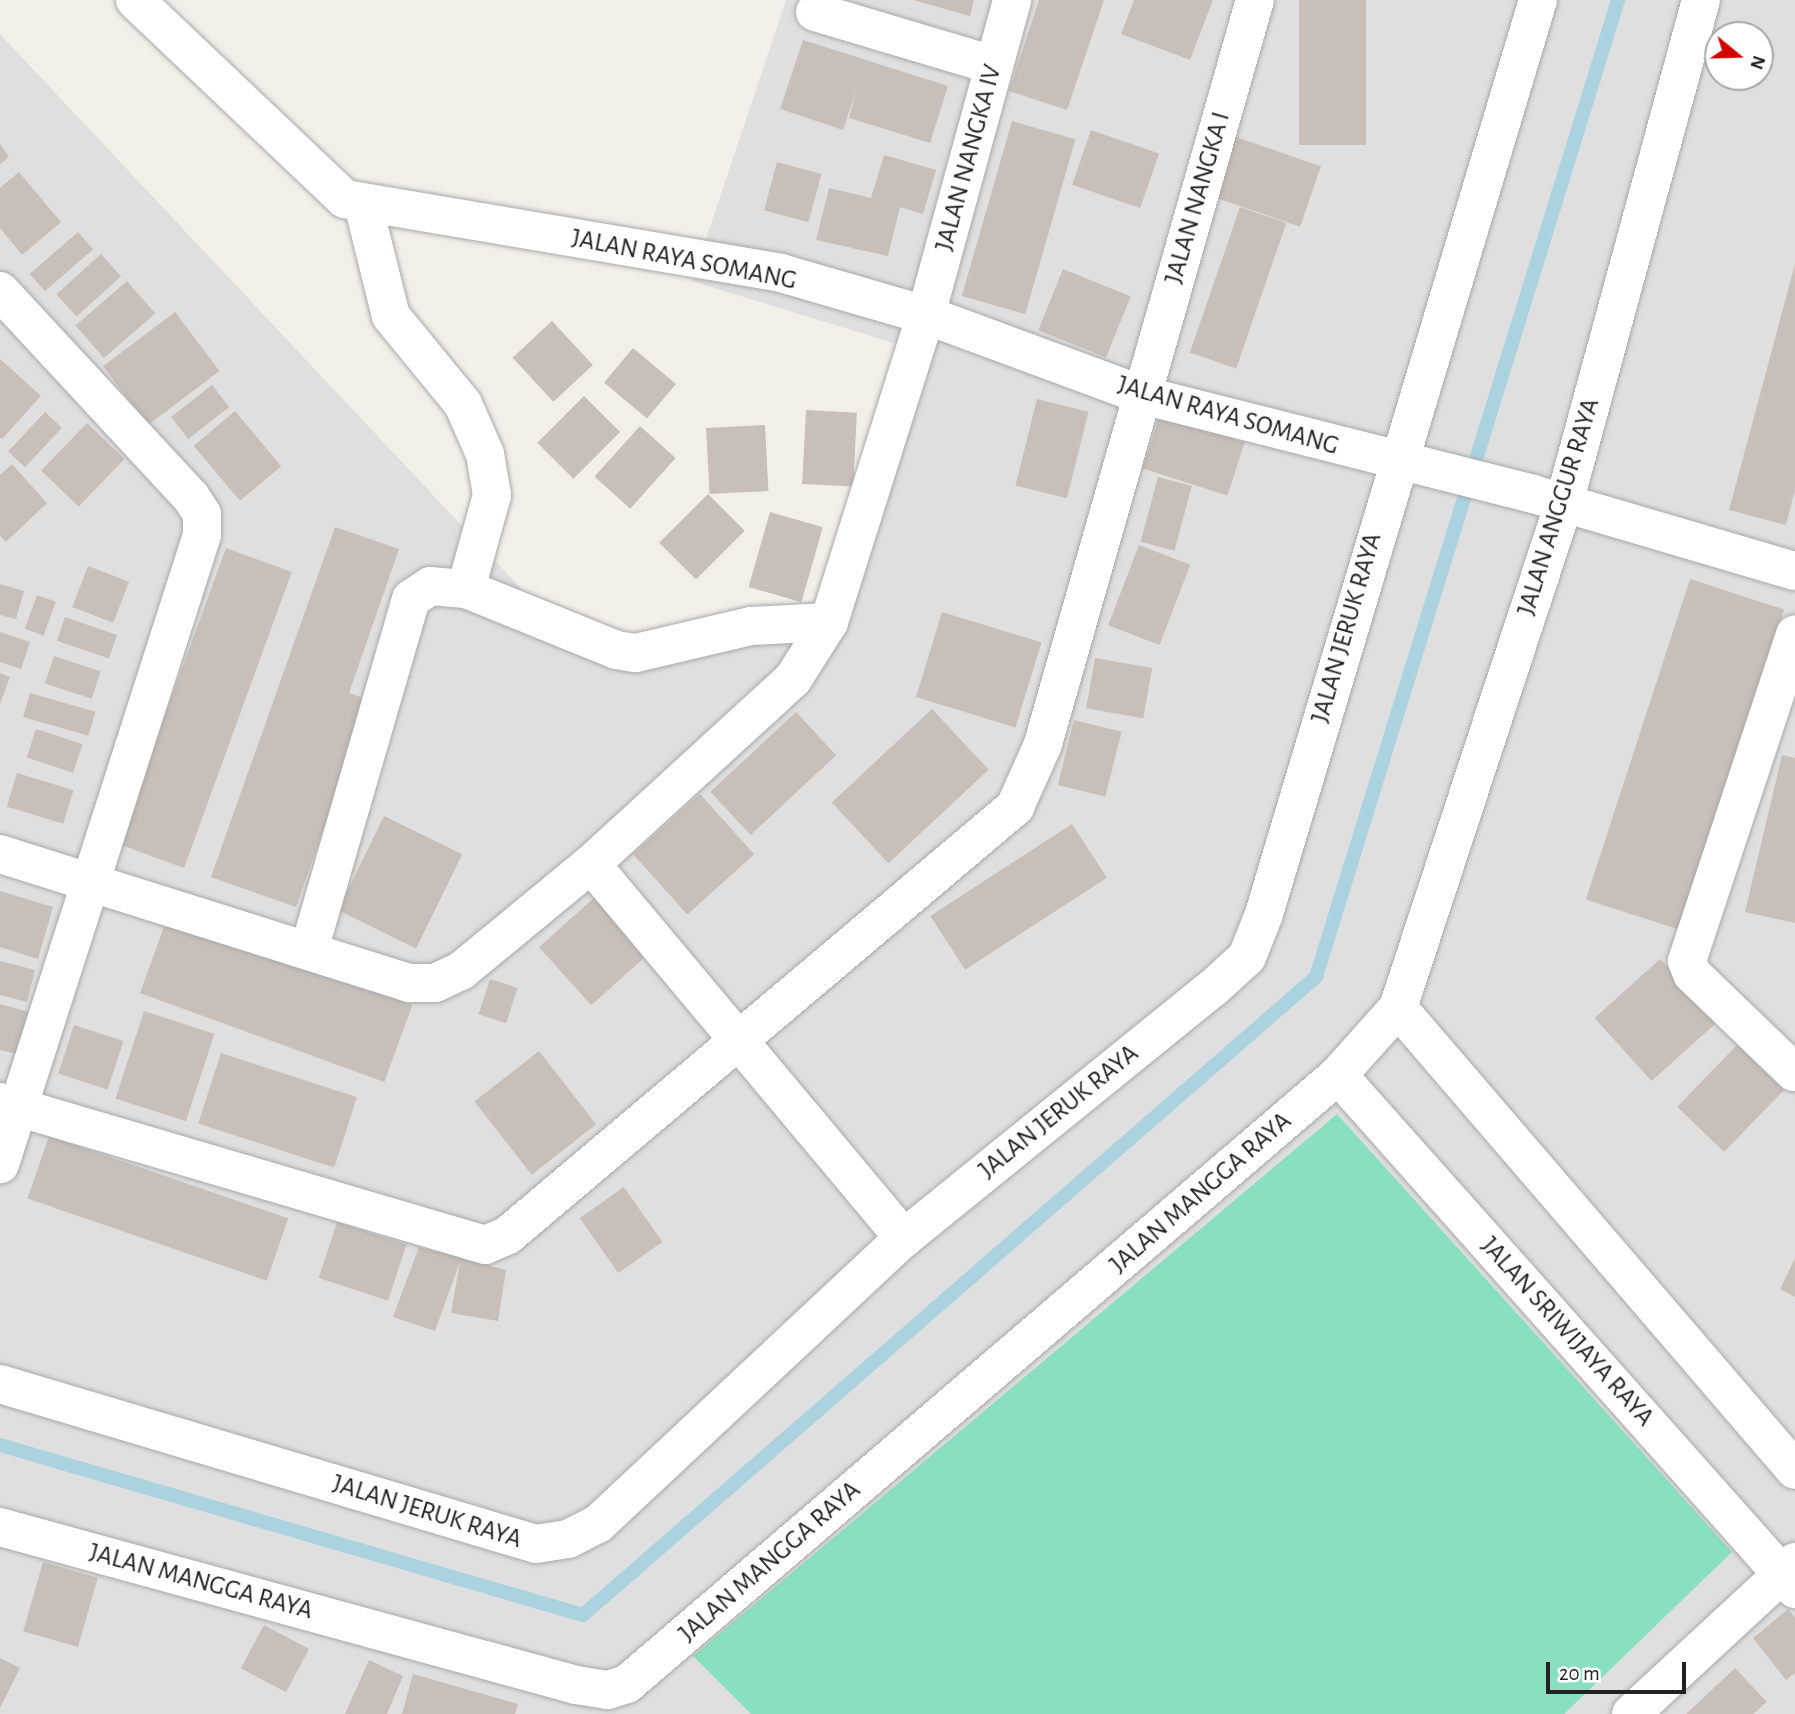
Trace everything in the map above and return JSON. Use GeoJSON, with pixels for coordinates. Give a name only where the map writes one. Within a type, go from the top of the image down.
{"type":"FeatureCollection","features":[{"type":"Feature","properties":{"kind":"street","name":"JALAN RAYA SOMANG"},"geometry":{"type":"LineString","coordinates":[[135,0],[317,178],[363,204],[781,273],[926,316],[1142,396],[1548,499],[1795,571]]}},
{"type":"Feature","properties":{"kind":"street","name":"JALAN NANGKA IV"},"geometry":{"type":"LineString","coordinates":[[0,854],[409,983],[435,983],[461,971],[591,864],[793,680],[829,622],[926,316],[1012,0]]}},
{"type":"Feature","properties":{"kind":"street","name":"JALAN NANGKA I"},"geometry":{"type":"LineString","coordinates":[[9,1105],[485,1245],[508,1235],[1015,807],[1043,744],[1255,0]]}},
{"type":"Feature","properties":{"kind":"street","name":"JALAN JERUK RAYA"},"geometry":{"type":"LineString","coordinates":[[0,1384],[536,1544],[568,1539],[597,1524],[904,1238],[1247,957],[1405,464],[1538,0]]}},
{"type":"Feature","properties":{"kind":"street","name":"JALAN ANGGUR RAYA"},"geometry":{"type":"LineString","coordinates":[[1398,1008],[1548,499],[1701,0]]}},
{"type":"Feature","properties":{"kind":"street"},"geometry":{"type":"LineString","coordinates":[[814,12],[993,65]]}},
{"type":"Feature","properties":{"kind":"street"},"geometry":{"type":"LineString","coordinates":[[363,204],[391,316],[463,404],[485,454],[492,495],[466,589]]}},
{"type":"Feature","properties":{"kind":"street"},"geometry":{"type":"LineString","coordinates":[[0,291],[202,514],[202,535],[89,880],[9,1105],[0,1164]]}},
{"type":"Feature","properties":{"kind":"street"},"geometry":{"type":"LineString","coordinates":[[309,950],[411,599],[430,586],[466,589],[616,650],[636,653],[751,626],[829,622]]}},
{"type":"Feature","properties":{"kind":"street"},"geometry":{"type":"LineString","coordinates":[[1794,1072],[1692,974],[1687,961],[1795,634]]}},
{"type":"Feature","properties":{"kind":"street"},"geometry":{"type":"LineString","coordinates":[[591,864],[904,1238]]}},
{"type":"Feature","properties":{"kind":"street"},"geometry":{"type":"LineString","coordinates":[[1398,1008],[1795,1470]]}},
{"type":"Feature","properties":{"kind":"street","name":"JALAN MANGGA RAYA"},"geometry":{"type":"LineString","coordinates":[[0,1527],[611,1702],[627,1684],[1338,1075],[1398,1008]]}},
{"type":"Feature","properties":{"kind":"street","name":"JALAN SRIWIJAYA RAYA"},"geometry":{"type":"LineString","coordinates":[[1338,1075],[1790,1575]]}},
{"type":"Feature","properties":{"kind":"street"},"geometry":{"type":"LineString","coordinates":[[1631,1714],[1790,1575]]}},
{"type":"Feature","properties":{"kind":"shaded area"},"geometry":{"type":"Polygon","coordinates":[[[786,0],[1795,0],[1795,1714],[0,1714],[0,34],[572,643],[819,636],[913,349],[692,281],[786,0]]]}},
{"type":"Feature","properties":{"kind":"green space"},"geometry":{"type":"Polygon","coordinates":[[[1337,1114],[1732,1552],[1564,1714],[751,1714],[693,1656],[1337,1114]]]}},
{"type":"Feature","properties":{"kind":"building"},"geometry":{"type":"Polygon","coordinates":[[[913,0],[974,0],[970,16],[913,0]]]}},
{"type":"Feature","properties":{"kind":"building"},"geometry":{"type":"Polygon","coordinates":[[[1039,0],[1104,0],[1067,110],[1009,91],[1039,0]]]}},
{"type":"Feature","properties":{"kind":"building"},"geometry":{"type":"Polygon","coordinates":[[[1134,0],[1213,0],[1190,60],[1121,34],[1134,0]]]}},
{"type":"Feature","properties":{"kind":"building"},"geometry":{"type":"Polygon","coordinates":[[[1299,0],[1366,0],[1366,145],[1299,145],[1299,0]]]}},
{"type":"Feature","properties":{"kind":"building"},"geometry":{"type":"Polygon","coordinates":[[[803,40],[948,86],[930,143],[849,118],[857,89],[843,130],[780,109],[803,40]]]}},
{"type":"Feature","properties":{"kind":"building"},"geometry":{"type":"Polygon","coordinates":[[[1012,121],[1075,139],[1025,314],[962,296],[1012,121]]]}},
{"type":"Feature","properties":{"kind":"building"},"geometry":{"type":"Polygon","coordinates":[[[1091,130],[1159,153],[1140,208],[1072,185],[1091,130]]]}},
{"type":"Feature","properties":{"kind":"building"},"geometry":{"type":"Polygon","coordinates":[[[1233,136],[1321,166],[1300,227],[1212,197],[1233,136]]]}},
{"type":"Feature","properties":{"kind":"building"},"geometry":{"type":"Polygon","coordinates":[[[0,144],[9,157],[0,164],[0,144]]]}},
{"type":"Feature","properties":{"kind":"building"},"geometry":{"type":"Polygon","coordinates":[[[884,155],[936,170],[923,214],[900,207],[888,256],[816,240],[829,188],[871,198],[884,155]]]}},
{"type":"Feature","properties":{"kind":"building"},"geometry":{"type":"Polygon","coordinates":[[[777,162],[821,174],[808,222],[764,210],[777,162]]]}},
{"type":"Feature","properties":{"kind":"building"},"geometry":{"type":"Polygon","coordinates":[[[19,172],[61,222],[22,255],[0,228],[0,188],[19,172]]]}},
{"type":"Feature","properties":{"kind":"building"},"geometry":{"type":"Polygon","coordinates":[[[1240,207],[1286,223],[1236,369],[1190,353],[1240,207]]]}},
{"type":"Feature","properties":{"kind":"building"},"geometry":{"type":"Polygon","coordinates":[[[78,232],[93,249],[45,291],[30,274],[78,232]]]}},
{"type":"Feature","properties":{"kind":"building"},"geometry":{"type":"Polygon","coordinates":[[[101,254],[121,276],[76,316],[56,294],[101,254]]]}},
{"type":"Feature","properties":{"kind":"building"},"geometry":{"type":"Polygon","coordinates":[[[1795,264],[1795,490],[1786,525],[1729,510],[1795,264]]]}},
{"type":"Feature","properties":{"kind":"building"},"geometry":{"type":"Polygon","coordinates":[[[1063,269],[1131,296],[1106,358],[1038,330],[1063,269]]]}},
{"type":"Feature","properties":{"kind":"building"},"geometry":{"type":"Polygon","coordinates":[[[127,281],[155,313],[104,358],[76,326],[127,281]]]}},
{"type":"Feature","properties":{"kind":"building"},"geometry":{"type":"Polygon","coordinates":[[[175,312],[220,371],[148,425],[103,366],[175,312]]]}},
{"type":"Feature","properties":{"kind":"building"},"geometry":{"type":"Polygon","coordinates":[[[552,321],[593,365],[553,402],[513,358],[552,321]]]}},
{"type":"Feature","properties":{"kind":"building"},"geometry":{"type":"Polygon","coordinates":[[[633,348],[676,384],[647,418],[604,382],[633,348]]]}},
{"type":"Feature","properties":{"kind":"building"},"geometry":{"type":"Polygon","coordinates":[[[0,359],[41,396],[2,439],[0,437],[0,359]]]}},
{"type":"Feature","properties":{"kind":"building"},"geometry":{"type":"Polygon","coordinates":[[[212,385],[229,407],[188,439],[171,417],[212,385]]]}},
{"type":"Feature","properties":{"kind":"building"},"geometry":{"type":"Polygon","coordinates":[[[584,396],[620,432],[573,479],[537,443],[584,396]]]}},
{"type":"Feature","properties":{"kind":"building"},"geometry":{"type":"Polygon","coordinates":[[[1037,399],[1088,412],[1067,498],[1015,485],[1037,399]]]}},
{"type":"Feature","properties":{"kind":"building"},"geometry":{"type":"Polygon","coordinates":[[[806,410],[857,413],[853,487],[802,484],[806,410]]]}},
{"type":"Feature","properties":{"kind":"building"},"geometry":{"type":"Polygon","coordinates":[[[235,411],[281,466],[240,501],[194,446],[235,411]]]}},
{"type":"Feature","properties":{"kind":"building"},"geometry":{"type":"Polygon","coordinates":[[[45,412],[62,428],[25,467],[8,451],[45,412]]]}},
{"type":"Feature","properties":{"kind":"building"},"geometry":{"type":"Polygon","coordinates":[[[1160,415],[1245,443],[1227,496],[1143,468],[1160,415]]]}},
{"type":"Feature","properties":{"kind":"building"},"geometry":{"type":"Polygon","coordinates":[[[87,423],[124,459],[79,507],[41,470],[87,423]]]}},
{"type":"Feature","properties":{"kind":"building"},"geometry":{"type":"Polygon","coordinates":[[[765,425],[768,491],[710,494],[706,428],[765,425]]]}},
{"type":"Feature","properties":{"kind":"building"},"geometry":{"type":"Polygon","coordinates":[[[640,426],[676,458],[630,509],[594,477],[640,426]]]}},
{"type":"Feature","properties":{"kind":"building"},"geometry":{"type":"Polygon","coordinates":[[[12,464],[47,503],[6,542],[0,536],[0,475],[12,464]]]}},
{"type":"Feature","properties":{"kind":"building"},"geometry":{"type":"Polygon","coordinates":[[[1158,477],[1192,486],[1174,551],[1141,542],[1158,477]]]}},
{"type":"Feature","properties":{"kind":"building"},"geometry":{"type":"Polygon","coordinates":[[[708,494],[745,531],[696,580],[659,543],[708,494]]]}},
{"type":"Feature","properties":{"kind":"building"},"geometry":{"type":"Polygon","coordinates":[[[770,512],[823,527],[801,602],[749,587],[770,512]]]}},
{"type":"Feature","properties":{"kind":"building"},"geometry":{"type":"Polygon","coordinates":[[[335,527],[399,549],[349,693],[369,700],[296,907],[211,877],[335,527]]]}},
{"type":"Feature","properties":{"kind":"building"},"geometry":{"type":"Polygon","coordinates":[[[1139,545],[1190,565],[1160,645],[1108,625],[1139,545]]]}},
{"type":"Feature","properties":{"kind":"building"},"geometry":{"type":"Polygon","coordinates":[[[226,548],[292,572],[184,868],[118,844],[226,548]]]}},
{"type":"Feature","properties":{"kind":"building"},"geometry":{"type":"Polygon","coordinates":[[[88,566],[129,582],[113,623],[72,607],[88,566]]]}},
{"type":"Feature","properties":{"kind":"building"},"geometry":{"type":"Polygon","coordinates":[[[1690,579],[1784,610],[1680,930],[1586,900],[1690,579]]]}},
{"type":"Feature","properties":{"kind":"building"},"geometry":{"type":"Polygon","coordinates":[[[0,584],[24,591],[16,619],[0,615],[0,584]]]}},
{"type":"Feature","properties":{"kind":"building"},"geometry":{"type":"Polygon","coordinates":[[[37,595],[56,602],[43,636],[25,629],[37,595]]]}},
{"type":"Feature","properties":{"kind":"building"},"geometry":{"type":"Polygon","coordinates":[[[942,612],[1041,642],[1015,728],[916,697],[942,612]]]}},
{"type":"Feature","properties":{"kind":"building"},"geometry":{"type":"Polygon","coordinates":[[[65,617],[117,635],[109,659],[57,641],[65,617]]]}},
{"type":"Feature","properties":{"kind":"building"},"geometry":{"type":"Polygon","coordinates":[[[0,632],[30,642],[21,669],[0,662],[0,632]]]}},
{"type":"Feature","properties":{"kind":"building"},"geometry":{"type":"Polygon","coordinates":[[[54,656],[101,671],[92,699],[45,684],[54,656]]]}},
{"type":"Feature","properties":{"kind":"building"},"geometry":{"type":"Polygon","coordinates":[[[1095,658],[1152,668],[1143,718],[1086,708],[1095,658]]]}},
{"type":"Feature","properties":{"kind":"building"},"geometry":{"type":"Polygon","coordinates":[[[0,673],[10,677],[0,704],[0,673]]]}},
{"type":"Feature","properties":{"kind":"building"},"geometry":{"type":"Polygon","coordinates":[[[30,693],[95,712],[88,736],[23,717],[30,693]]]}},
{"type":"Feature","properties":{"kind":"building"},"geometry":{"type":"Polygon","coordinates":[[[932,709],[989,770],[888,863],[832,802],[932,709]]]}},
{"type":"Feature","properties":{"kind":"building"},"geometry":{"type":"Polygon","coordinates":[[[796,712],[836,755],[751,835],[710,792],[796,712]]]}},
{"type":"Feature","properties":{"kind":"building"},"geometry":{"type":"Polygon","coordinates":[[[1074,720],[1122,732],[1105,797],[1058,785],[1074,720]]]}},
{"type":"Feature","properties":{"kind":"building"},"geometry":{"type":"Polygon","coordinates":[[[36,729],[83,744],[73,773],[27,758],[36,729]]]}},
{"type":"Feature","properties":{"kind":"building"},"geometry":{"type":"Polygon","coordinates":[[[1782,755],[1795,758],[1795,923],[1745,912],[1782,755]]]}},
{"type":"Feature","properties":{"kind":"building"},"geometry":{"type":"Polygon","coordinates":[[[17,773],[73,790],[63,824],[7,806],[17,773]]]}},
{"type":"Feature","properties":{"kind":"building"},"geometry":{"type":"Polygon","coordinates":[[[700,794],[754,854],[687,914],[633,854],[700,794]]]}},
{"type":"Feature","properties":{"kind":"building"},"geometry":{"type":"Polygon","coordinates":[[[384,816],[462,854],[416,949],[338,910],[384,816]]]}},
{"type":"Feature","properties":{"kind":"building"},"geometry":{"type":"Polygon","coordinates":[[[1072,824],[1107,878],[965,970],[930,916],[1072,824]]]}},
{"type":"Feature","properties":{"kind":"building"},"geometry":{"type":"Polygon","coordinates":[[[606,887],[658,945],[591,1005],[539,947],[606,887]]]}},
{"type":"Feature","properties":{"kind":"building"},"geometry":{"type":"Polygon","coordinates":[[[0,891],[53,907],[38,959],[0,947],[0,891]]]}},
{"type":"Feature","properties":{"kind":"building"},"geometry":{"type":"Polygon","coordinates":[[[168,916],[412,1005],[384,1082],[140,993],[168,916]]]}},
{"type":"Feature","properties":{"kind":"building"},"geometry":{"type":"Polygon","coordinates":[[[1660,959],[1717,1022],[1651,1081],[1595,1018],[1660,959]]]}},
{"type":"Feature","properties":{"kind":"building"},"geometry":{"type":"Polygon","coordinates":[[[0,961],[35,970],[27,1002],[0,995],[0,961]]]}},
{"type":"Feature","properties":{"kind":"building"},"geometry":{"type":"Polygon","coordinates":[[[490,979],[518,988],[506,1023],[479,1014],[490,979]]]}},
{"type":"Feature","properties":{"kind":"building"},"geometry":{"type":"Polygon","coordinates":[[[0,1004],[29,1012],[17,1054],[0,1050],[0,1004]]]}},
{"type":"Feature","properties":{"kind":"building"},"geometry":{"type":"Polygon","coordinates":[[[144,1011],[214,1034],[186,1121],[116,1098],[144,1011]]]}},
{"type":"Feature","properties":{"kind":"building"},"geometry":{"type":"Polygon","coordinates":[[[74,1025],[123,1041],[108,1090],[58,1074],[74,1025]]]}},
{"type":"Feature","properties":{"kind":"building"},"geometry":{"type":"Polygon","coordinates":[[[1737,1045],[1784,1090],[1724,1152],[1677,1107],[1737,1045]]]}},
{"type":"Feature","properties":{"kind":"building"},"geometry":{"type":"Polygon","coordinates":[[[539,1051],[596,1124],[532,1175],[474,1101],[539,1051]]]}},
{"type":"Feature","properties":{"kind":"building"},"geometry":{"type":"Polygon","coordinates":[[[221,1053],[357,1097],[334,1168],[198,1123],[221,1053]]]}},
{"type":"Feature","properties":{"kind":"building"},"geometry":{"type":"Polygon","coordinates":[[[49,1136],[288,1218],[267,1281],[28,1198],[49,1136]]]}},
{"type":"Feature","properties":{"kind":"building"},"geometry":{"type":"Polygon","coordinates":[[[624,1187],[662,1242],[618,1273],[580,1218],[624,1187]]]}},
{"type":"Feature","properties":{"kind":"building"},"geometry":{"type":"Polygon","coordinates":[[[337,1222],[406,1245],[388,1301],[319,1278],[337,1222]]]}},
{"type":"Feature","properties":{"kind":"building"},"geometry":{"type":"Polygon","coordinates":[[[419,1247],[506,1270],[498,1321],[451,1313],[460,1262],[435,1331],[393,1317],[419,1247]]]}},
{"type":"Feature","properties":{"kind":"building"},"geometry":{"type":"Polygon","coordinates":[[[1795,1258],[1795,1297],[1780,1289],[1795,1258]]]}},
{"type":"Feature","properties":{"kind":"building"},"geometry":{"type":"Polygon","coordinates":[[[43,1562],[98,1578],[78,1647],[23,1631],[43,1562]]]}},
{"type":"Feature","properties":{"kind":"building"},"geometry":{"type":"Polygon","coordinates":[[[1788,1609],[1795,1618],[1795,1673],[1786,1680],[1753,1638],[1788,1609]]]}},
{"type":"Feature","properties":{"kind":"building"},"geometry":{"type":"Polygon","coordinates":[[[264,1625],[309,1649],[286,1692],[241,1668],[264,1625]]]}},
{"type":"Feature","properties":{"kind":"building"},"geometry":{"type":"Polygon","coordinates":[[[0,1658],[20,1668],[0,1708],[0,1658]]]}},
{"type":"Feature","properties":{"kind":"building"},"geometry":{"type":"Polygon","coordinates":[[[369,1660],[403,1676],[387,1714],[345,1714],[369,1660]]]}},
{"type":"Feature","properties":{"kind":"building"},"geometry":{"type":"Polygon","coordinates":[[[1735,1668],[1767,1702],[1753,1714],[1686,1714],[1735,1668]]]}},
{"type":"Feature","properties":{"kind":"building"},"geometry":{"type":"Polygon","coordinates":[[[413,1674],[518,1704],[515,1714],[402,1714],[413,1674]]]}},
{"type":"Feature","properties":{"kind":"waterway"},"geometry":{"type":"LineString","coordinates":[[0,1445],[583,1615],[1316,977],[1618,0]]}}]}
